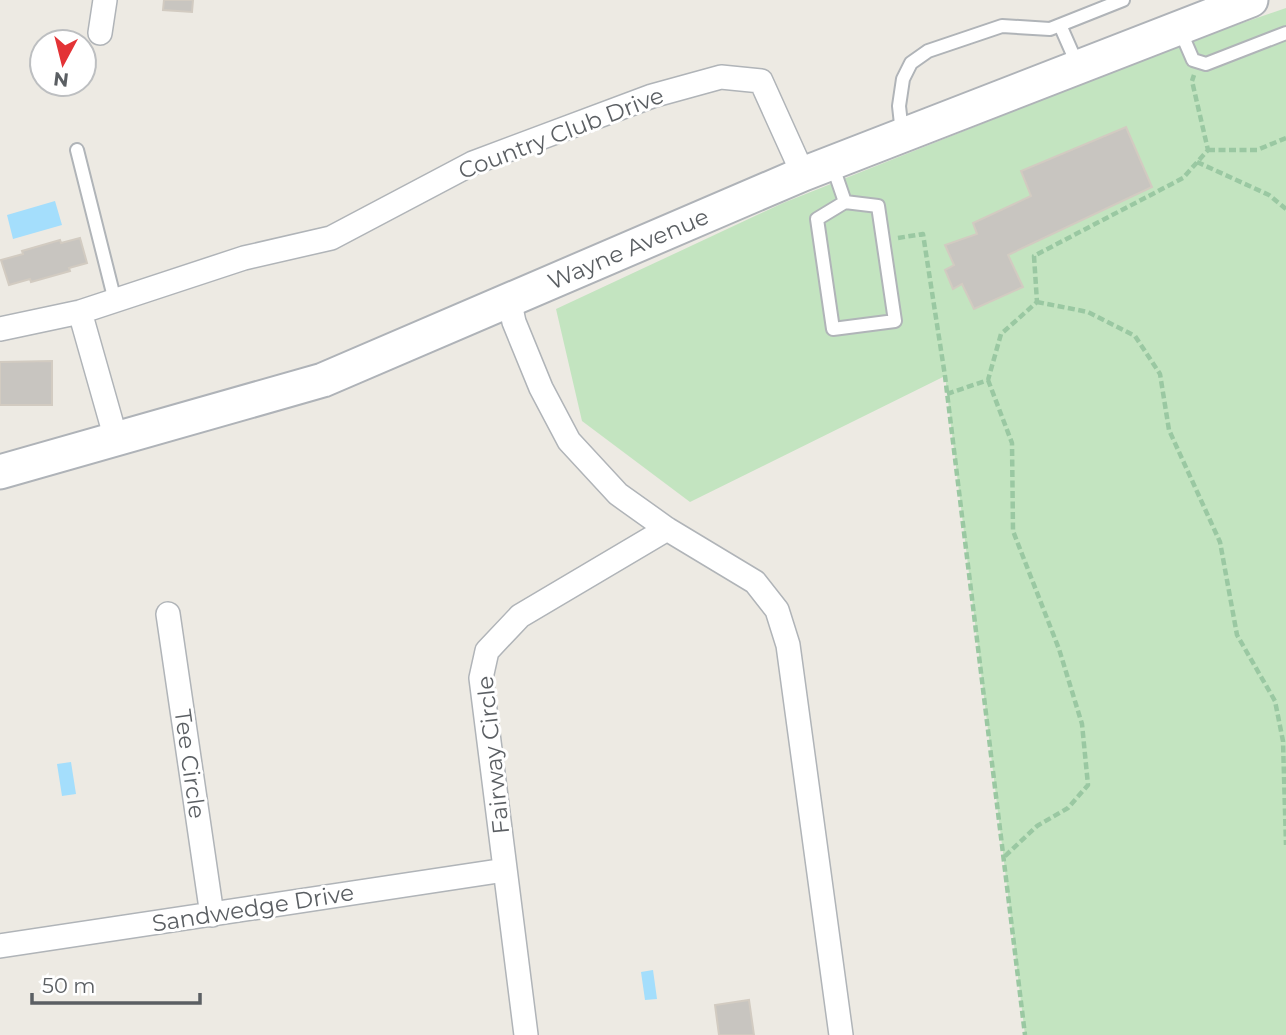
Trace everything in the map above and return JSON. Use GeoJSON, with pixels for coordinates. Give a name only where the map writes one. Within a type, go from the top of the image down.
{"type":"FeatureCollection","features":[{"type":"Feature","properties":{"kind":"street"},"geometry":{"type":"LineString","coordinates":[[100,33],[105,0]]}},
{"type":"Feature","properties":{"kind":"street","name":"Wayne Avenue"},"geometry":{"type":"LineString","coordinates":[[0,472],[323,380],[818,169],[1180,28],[1211,11],[1251,0]]}},
{"type":"Feature","properties":{"kind":"street","name":"Country Club Drive"},"geometry":{"type":"LineString","coordinates":[[0,329],[80,312],[221,264],[331,238],[472,163],[652,96],[721,77],[761,82],[818,169]]}},
{"type":"Feature","properties":{"kind":"street"},"geometry":{"type":"LineString","coordinates":[[509,299],[514,322],[541,388],[569,441],[618,494],[667,528],[755,582],[777,610],[788,645],[841,1035]]}},
{"type":"Feature","properties":{"kind":"street"},"geometry":{"type":"LineString","coordinates":[[80,312],[116,439]]}},
{"type":"Feature","properties":{"kind":"street","name":"Fairway Circle"},"geometry":{"type":"LineString","coordinates":[[526,1035],[481,678],[487,651],[520,616],[667,528]]}},
{"type":"Feature","properties":{"kind":"street","name":"Tee Circle"},"geometry":{"type":"LineString","coordinates":[[168,614],[212,915]]}},
{"type":"Feature","properties":{"kind":"street","name":"Sandwedge Drive"},"geometry":{"type":"LineString","coordinates":[[0,946],[505,870]]}},
{"type":"Feature","properties":{"kind":"lane"},"geometry":{"type":"LineString","coordinates":[[902,136],[900,106],[903,79],[911,63],[928,51],[1002,26],[1050,29],[1123,0]]}},
{"type":"Feature","properties":{"kind":"lane"},"geometry":{"type":"LineString","coordinates":[[1060,25],[1079,67]]}},
{"type":"Feature","properties":{"kind":"lane"},"geometry":{"type":"LineString","coordinates":[[1180,28],[1193,60],[1206,64],[1286,33]]}},
{"type":"Feature","properties":{"kind":"lane"},"geometry":{"type":"LineString","coordinates":[[77,150],[115,301]]}},
{"type":"Feature","properties":{"kind":"lane"},"geometry":{"type":"LineString","coordinates":[[818,169],[845,202]]}},
{"type":"Feature","properties":{"kind":"lane"},"geometry":{"type":"LineString","coordinates":[[845,202],[878,206],[895,321],[833,329],[817,219],[845,202]]}},
{"type":"Feature","properties":{"kind":"path"},"geometry":{"type":"LineString","coordinates":[[1198,62],[1192,81],[1208,150]]}},
{"type":"Feature","properties":{"kind":"path"},"geometry":{"type":"LineString","coordinates":[[1037,302],[1034,256],[1183,178],[1208,150],[1257,150],[1286,138]]}},
{"type":"Feature","properties":{"kind":"path"},"geometry":{"type":"LineString","coordinates":[[1197,162],[1269,195],[1286,209]]}},
{"type":"Feature","properties":{"kind":"path"},"geometry":{"type":"LineString","coordinates":[[883,240],[923,234],[947,394],[1025,1035]]}},
{"type":"Feature","properties":{"kind":"path"},"geometry":{"type":"LineString","coordinates":[[1003,858],[1037,826],[1068,808],[1088,785],[1082,724],[1059,649],[1013,531],[1012,443],[988,380],[1001,334],[1037,302]]}},
{"type":"Feature","properties":{"kind":"path"},"geometry":{"type":"LineString","coordinates":[[1037,302],[1088,312],[1135,336],[1160,374],[1169,430],[1220,542],[1237,635],[1275,701],[1283,741],[1286,845]]}},
{"type":"Feature","properties":{"kind":"path"},"geometry":{"type":"LineString","coordinates":[[947,394],[988,380]]}},
{"type":"Feature","properties":{"kind":"green space"},"geometry":{"type":"Polygon","coordinates":[[[1286,8],[1286,1035],[1025,1035],[945,376],[690,502],[582,421],[556,309],[783,203],[1193,40],[1286,8]]]}},
{"type":"Feature","properties":{"kind":"water"},"geometry":{"type":"Polygon","coordinates":[[[55,201],[62,225],[13,239],[7,215],[55,201]]]}},
{"type":"Feature","properties":{"kind":"water"},"geometry":{"type":"Polygon","coordinates":[[[71,762],[76,794],[62,796],[57,764],[71,762]]]}},
{"type":"Feature","properties":{"kind":"water"},"geometry":{"type":"Polygon","coordinates":[[[653,970],[657,999],[645,1000],[641,972],[653,970]]]}},
{"type":"Feature","properties":{"kind":"building"},"geometry":{"type":"Polygon","coordinates":[[[164,0],[193,0],[192,12],[163,10],[164,0]]]}},
{"type":"Feature","properties":{"kind":"building"},"geometry":{"type":"Polygon","coordinates":[[[1126,127],[1152,187],[1008,255],[1023,287],[974,309],[962,284],[953,289],[945,270],[954,265],[945,245],[977,234],[973,223],[1031,196],[1021,171],[1126,127]]]}},
{"type":"Feature","properties":{"kind":"building"},"geometry":{"type":"Polygon","coordinates":[[[80,238],[87,263],[69,268],[70,271],[31,282],[30,279],[9,285],[1,260],[60,240],[61,243],[80,238]]]}},
{"type":"Feature","properties":{"kind":"building"},"geometry":{"type":"Polygon","coordinates":[[[52,361],[52,405],[0,405],[0,362],[52,361]]]}},
{"type":"Feature","properties":{"kind":"building"},"geometry":{"type":"Polygon","coordinates":[[[749,1000],[754,1035],[719,1035],[715,1005],[749,1000]]]}}]}
